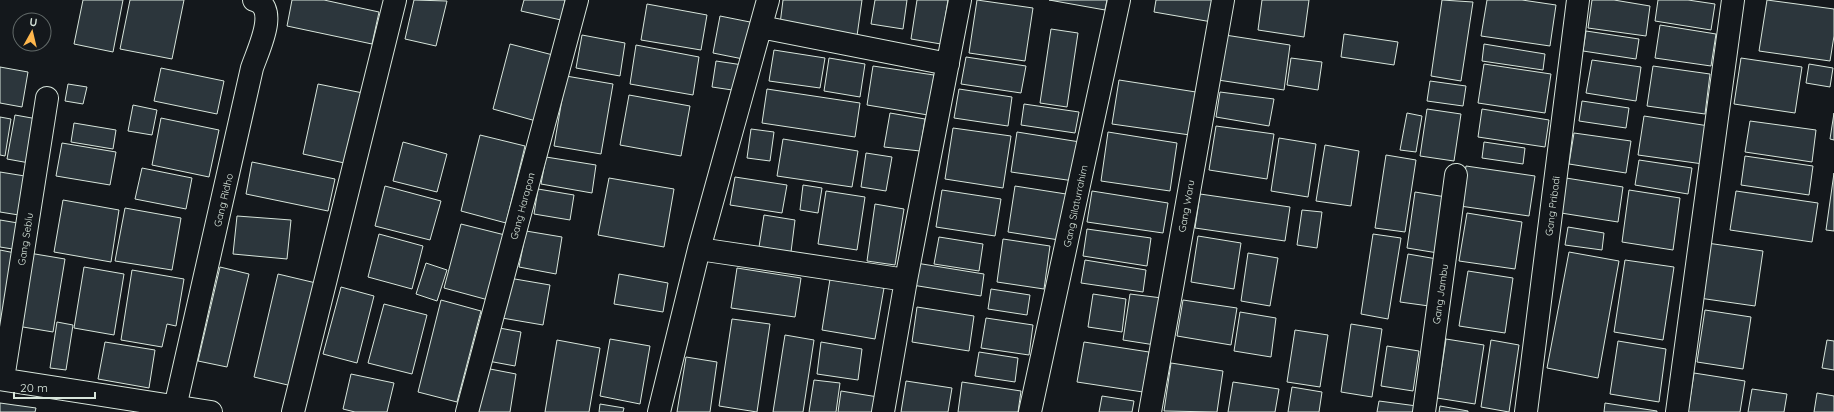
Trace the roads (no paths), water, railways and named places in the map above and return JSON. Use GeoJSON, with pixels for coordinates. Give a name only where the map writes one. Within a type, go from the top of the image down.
{"type":"FeatureCollection","features":[{"type":"Feature","properties":{"kind":"street","name":"Gang Ridho"},"geometry":{"type":"LineString","coordinates":[[175,409],[252,68],[267,22],[267,12],[264,5],[254,0]]}},
{"type":"Feature","properties":{"kind":"street"},"geometry":{"type":"LineString","coordinates":[[293,412],[395,0]]}},
{"type":"Feature","properties":{"kind":"street","name":"Gang Harapan"},"geometry":{"type":"LineString","coordinates":[[467,412],[577,0]]}},
{"type":"Feature","properties":{"kind":"street"},"geometry":{"type":"LineString","coordinates":[[659,412],[699,249],[768,0]]}},
{"type":"Feature","properties":{"kind":"street"},"geometry":{"type":"LineString","coordinates":[[883,412],[906,280],[960,0]]}},
{"type":"Feature","properties":{"kind":"street","name":"Gang Silaturrahim"},"geometry":{"type":"LineString","coordinates":[[1030,412],[1119,0]]}},
{"type":"Feature","properties":{"kind":"street","name":"Gang Waru"},"geometry":{"type":"LineString","coordinates":[[1150,412],[1223,0]]}},
{"type":"Feature","properties":{"kind":"street","name":"Gang Pribadi"},"geometry":{"type":"LineString","coordinates":[[1526,412],[1578,0]]}},
{"type":"Feature","properties":{"kind":"street"},"geometry":{"type":"LineString","coordinates":[[1677,412],[1733,0]]}},
{"type":"Feature","properties":{"kind":"street"},"geometry":{"type":"LineString","coordinates":[[760,27],[948,64]]}},
{"type":"Feature","properties":{"kind":"street","name":"Gang Seblu"},"geometry":{"type":"LineString","coordinates":[[1,379],[47,98]]}},
{"type":"Feature","properties":{"kind":"street","name":"Gang Jambu"},"geometry":{"type":"LineString","coordinates":[[1424,412],[1456,175]]}},
{"type":"Feature","properties":{"kind":"street"},"geometry":{"type":"LineString","coordinates":[[699,249],[906,280]]}},
{"type":"Feature","properties":{"kind":"street"},"geometry":{"type":"LineString","coordinates":[[1,379],[175,409],[211,412]]}}]}
